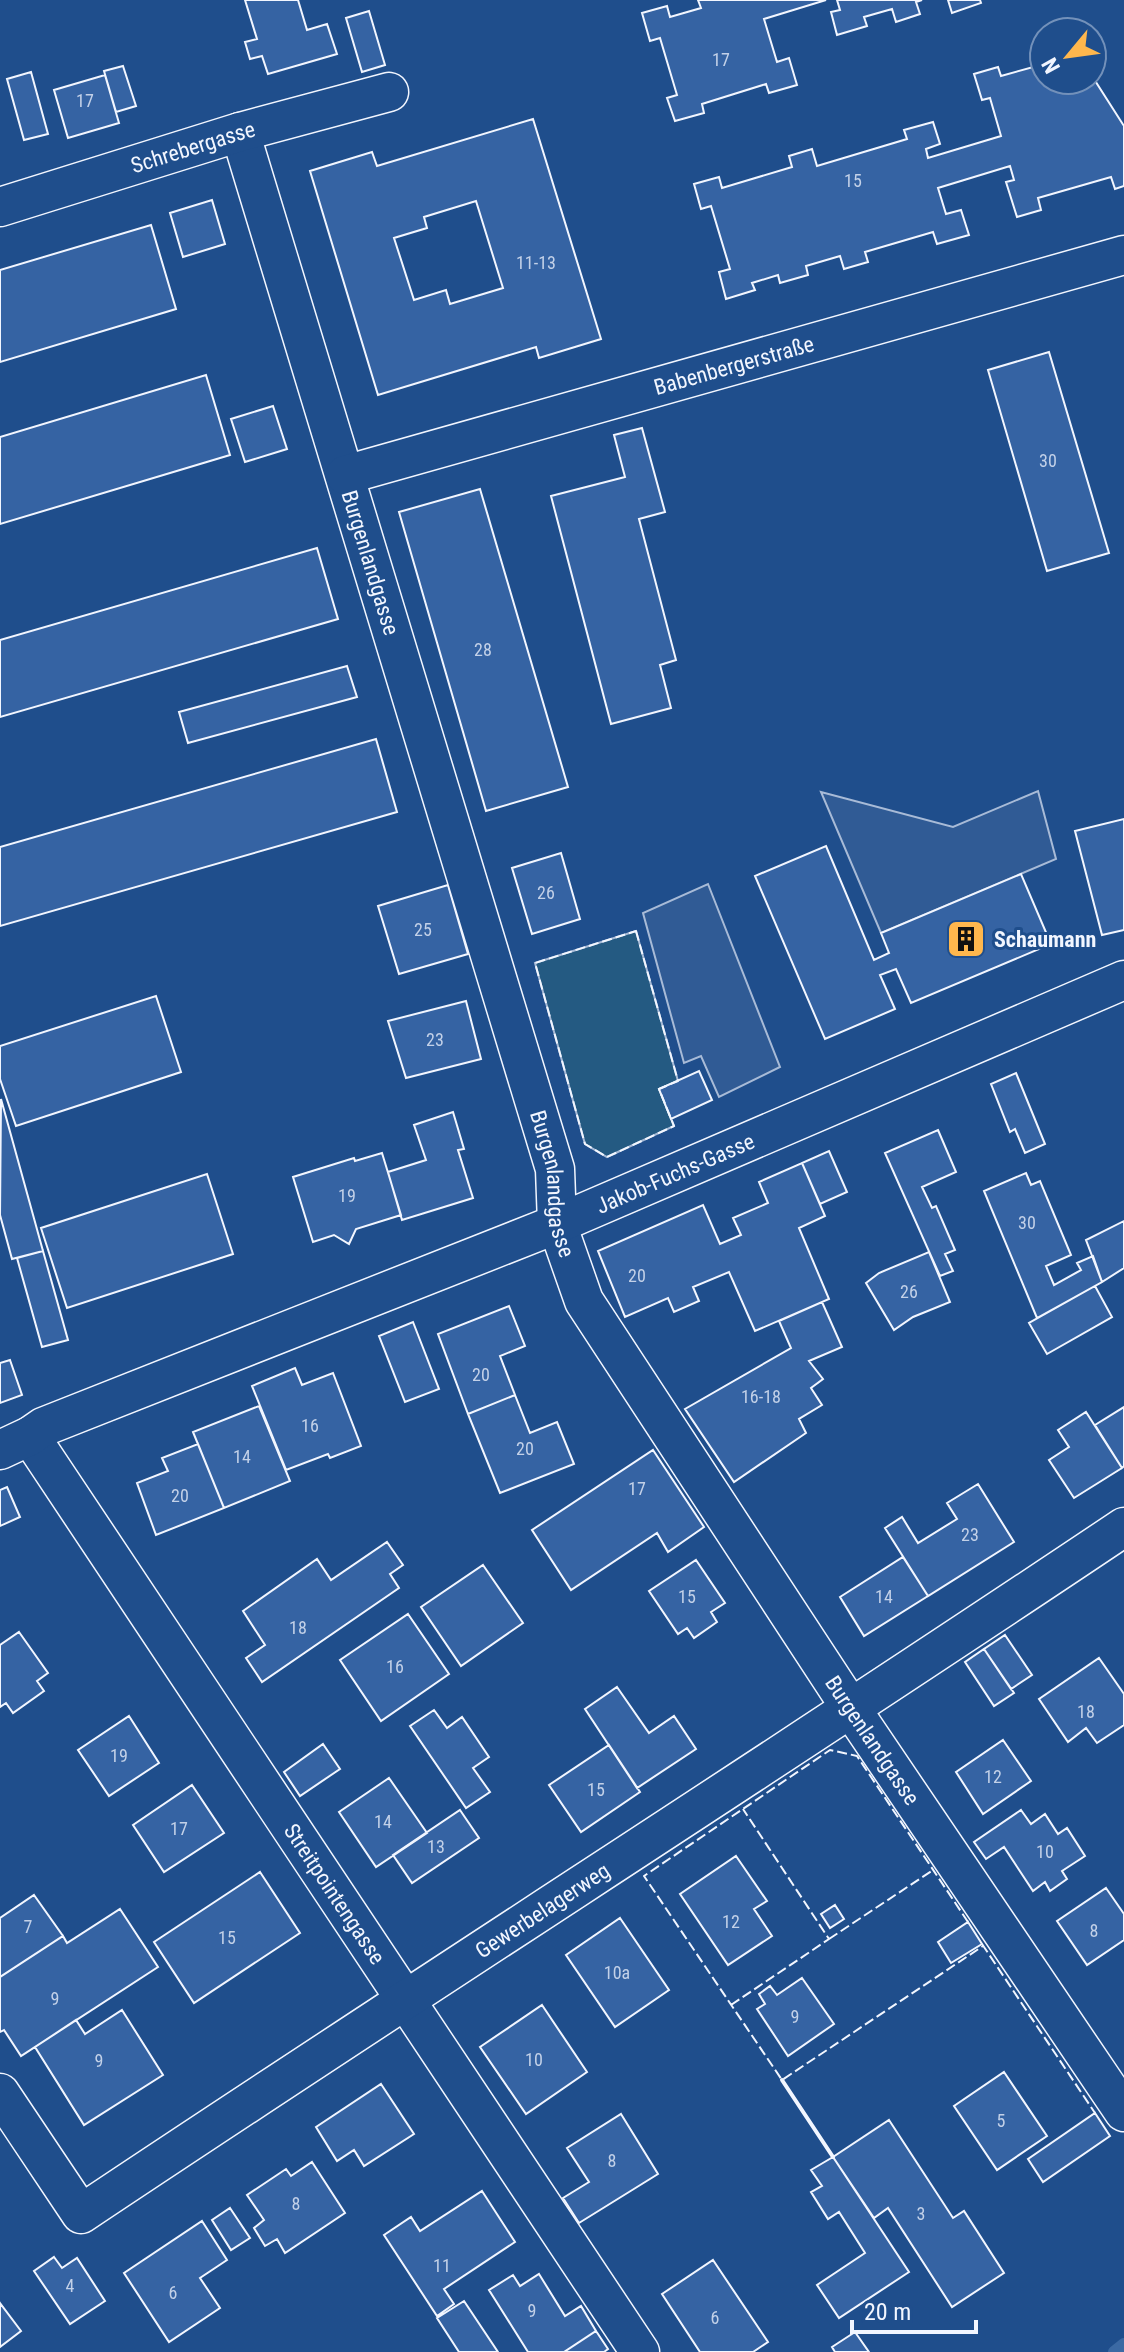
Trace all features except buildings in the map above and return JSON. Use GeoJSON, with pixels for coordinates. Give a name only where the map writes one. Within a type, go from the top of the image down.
{"type":"FeatureCollection","features":[{"type":"Feature","properties":{"kind":"street","name":"Schrebergasse"},"geometry":{"type":"LineString","coordinates":[[0,207],[240,132],[389,92]]}},
{"type":"Feature","properties":{"kind":"street","name":"Burgenlandgasse"},"geometry":{"type":"LineString","coordinates":[[240,132],[555,1169],[557,1224],[584,1301],[852,1710],[1124,2112]]}},
{"type":"Feature","properties":{"kind":"street","name":"Babenbergerstraße"},"geometry":{"type":"LineString","coordinates":[[345,475],[1124,255]]}},
{"type":"Feature","properties":{"kind":"street","name":"Jakob-Fuchs-Gasse"},"geometry":{"type":"LineString","coordinates":[[15,1443],[54,1423],[557,1224],[1124,980]]}},
{"type":"Feature","properties":{"kind":"street","name":"Streitpointengasse"},"geometry":{"type":"LineString","coordinates":[[15,1443],[404,1999],[640,2352]]}},
{"type":"Feature","properties":{"kind":"street","name":"Gewerbelagerweg"},"geometry":{"type":"LineString","coordinates":[[0,2093],[81,2214],[404,1999],[852,1710],[1124,1527]]}},
{"type":"Feature","properties":{"kind":"shaded area"},"geometry":{"type":"Polygon","coordinates":[[[1038,791],[1056,859],[881,933],[821,792],[953,827],[1038,791]]]}},
{"type":"Feature","properties":{"kind":"shaded area"},"geometry":{"type":"Polygon","coordinates":[[[708,884],[780,1067],[719,1097],[701,1056],[684,1063],[643,913],[708,884]]]}},
{"type":"Feature","properties":{"kind":"shaded area"},"geometry":{"type":"Polygon","coordinates":[[[636,931],[678,1081],[659,1089],[674,1126],[607,1157],[585,1144],[535,963],[636,931]]]}},
{"type":"Feature","properties":{"kind":"waterway"},"geometry":{"type":"LineString","coordinates":[[1114,2352],[1124,2344]]}},
{"type":"Feature","properties":{"kind":"fence"},"geometry":{"type":"LineString","coordinates":[[636,931],[678,1081],[659,1089],[674,1126],[607,1157],[585,1144],[535,963],[636,931]]}},
{"type":"Feature","properties":{"kind":"fence"},"geometry":{"type":"LineString","coordinates":[[968,1922],[857,1756],[830,1750],[644,1876],[782,2080],[983,1946]]}},
{"type":"Feature","properties":{"kind":"fence"},"geometry":{"type":"LineString","coordinates":[[731,2005],[829,1939],[743,1809]]}},
{"type":"Feature","properties":{"kind":"fence"},"geometry":{"type":"LineString","coordinates":[[829,1939],[933,1870]]}},
{"type":"Feature","properties":{"kind":"fence"},"geometry":{"type":"LineString","coordinates":[[982,1944],[1095,2113]]}},
{"type":"Feature","properties":{"kind":"wall"},"geometry":{"type":"LineString","coordinates":[[782,2080],[833,2157]]}},
{"type":"Feature","properties":{"kind":"place","name":"Schaumann"},"geometry":{"type":"Point","coordinates":[966,939]}}]}
